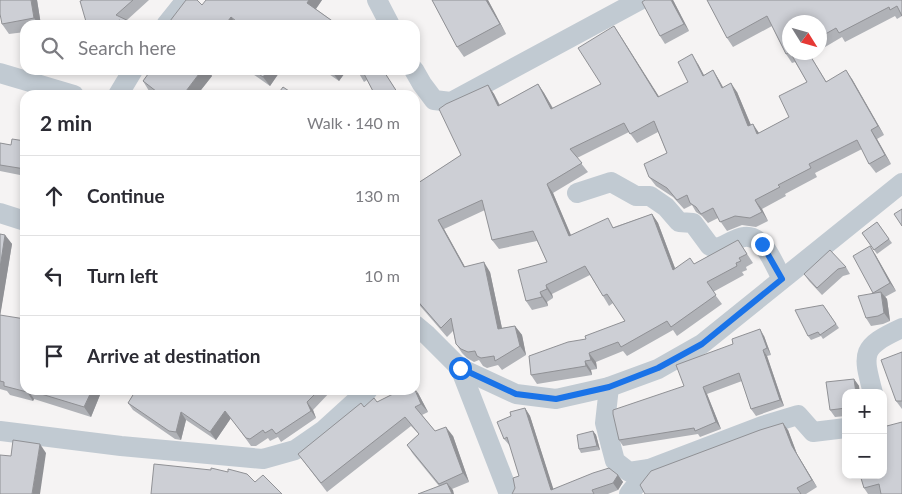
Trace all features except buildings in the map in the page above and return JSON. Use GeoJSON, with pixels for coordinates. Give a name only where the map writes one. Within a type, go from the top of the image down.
{"type":"FeatureCollection","features":[{"type":"Feature","properties":{"kind":"street"},"geometry":{"type":"LineString","coordinates":[[170,20],[186,0]]}},
{"type":"Feature","properties":{"kind":"street"},"geometry":{"type":"LineString","coordinates":[[377,0],[387,20]]}},
{"type":"Feature","properties":{"kind":"street"},"geometry":{"type":"LineString","coordinates":[[417,75],[434,100],[451,102],[640,0]]}},
{"type":"Feature","properties":{"kind":"street"},"geometry":{"type":"LineString","coordinates":[[0,73],[57,90]]}},
{"type":"Feature","properties":{"kind":"street"},"geometry":{"type":"LineString","coordinates":[[121,90],[130,75]]}},
{"type":"Feature","properties":{"kind":"street"},"geometry":{"type":"LineString","coordinates":[[577,193],[611,182],[636,196],[650,196],[666,206],[679,222],[693,223],[710,246],[718,248],[743,237],[754,238],[762,244],[782,279]]}},
{"type":"Feature","properties":{"kind":"street"},"geometry":{"type":"LineString","coordinates":[[420,337],[460,368],[516,394],[556,399],[609,387],[658,368],[702,344],[902,183]]}},
{"type":"Feature","properties":{"kind":"street"},"geometry":{"type":"LineString","coordinates":[[0,213],[20,219]]}},
{"type":"Feature","properties":{"kind":"street"},"geometry":{"type":"LineString","coordinates":[[872,389],[865,363],[870,347],[902,328]]}},
{"type":"Feature","properties":{"kind":"street"},"geometry":{"type":"LineString","coordinates":[[460,368],[509,494]]}},
{"type":"Feature","properties":{"kind":"street"},"geometry":{"type":"LineString","coordinates":[[609,387],[605,423],[615,461],[630,472],[649,469],[762,426],[798,415],[813,432],[842,428]]}},
{"type":"Feature","properties":{"kind":"street"},"geometry":{"type":"LineString","coordinates":[[0,431],[121,446],[263,460],[294,450],[324,430],[362,395]]}},
{"type":"Feature","properties":{"kind":"street"},"geometry":{"type":"LineString","coordinates":[[630,494],[649,469]]}},
{"type":"Feature","properties":{"kind":"route"},"geometry":{"type":"LineString","coordinates":[[460,368],[516,394],[556,399],[609,387],[658,368],[702,344],[782,279],[762,244]]}}]}
